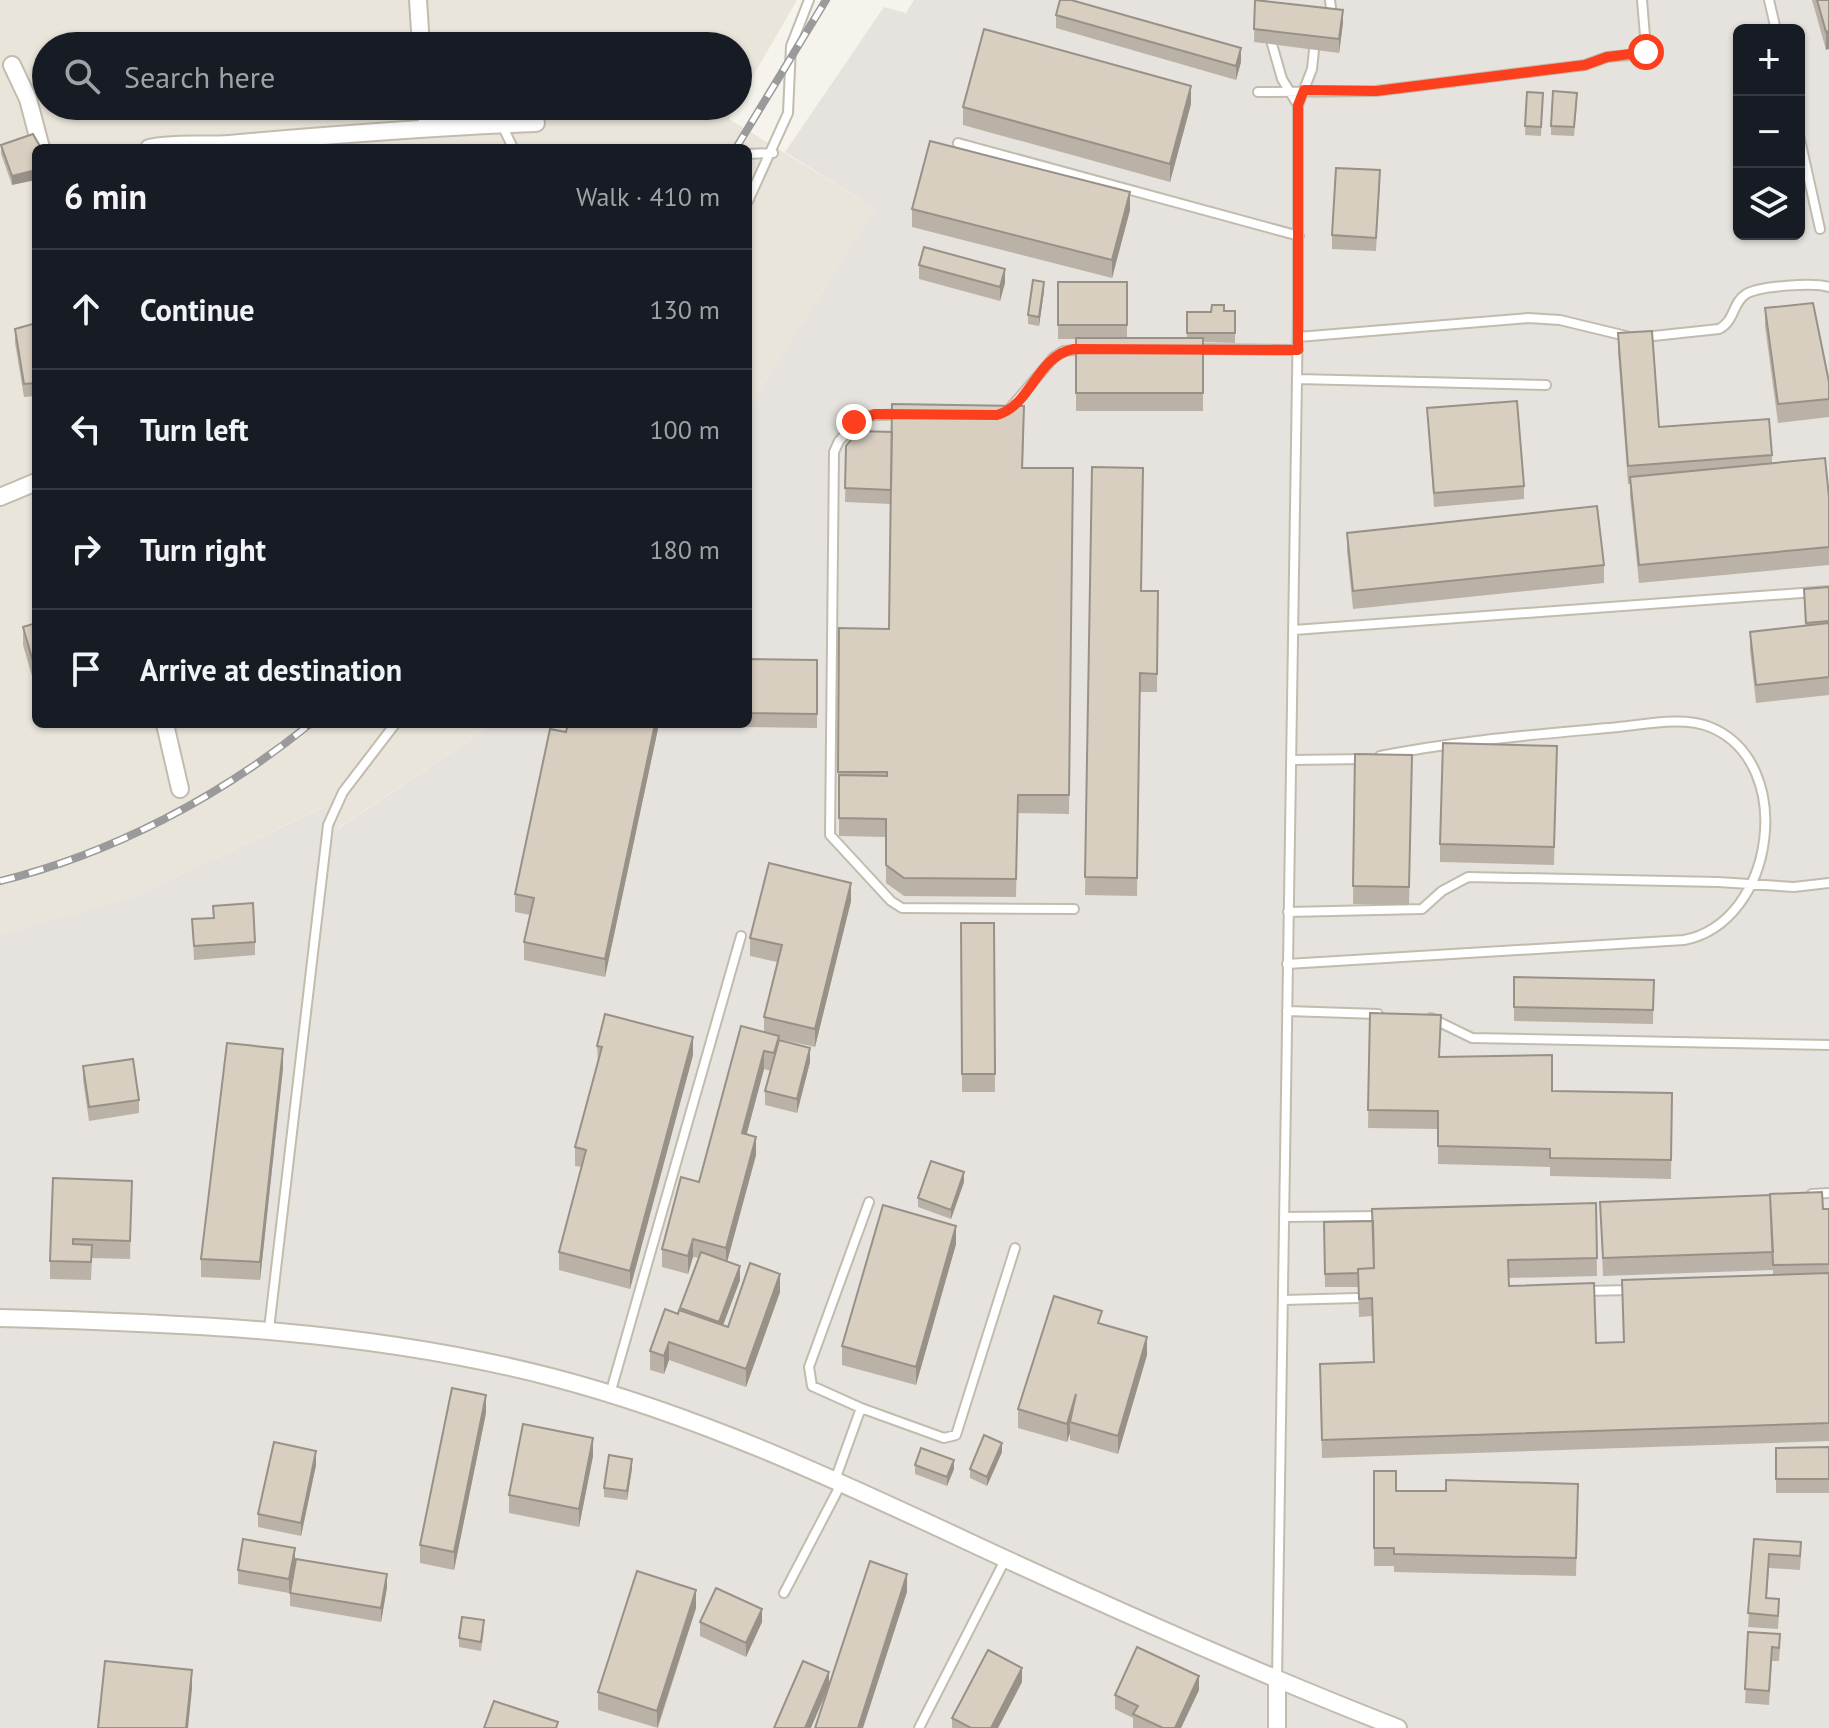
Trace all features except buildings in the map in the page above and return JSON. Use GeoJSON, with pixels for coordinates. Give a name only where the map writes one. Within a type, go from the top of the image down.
{"type":"FeatureCollection","features":[{"type":"Feature","properties":{"kind":"street"},"geometry":{"type":"LineString","coordinates":[[418,0],[420,32]]}},
{"type":"Feature","properties":{"kind":"street"},"geometry":{"type":"LineString","coordinates":[[12,65],[32,114]]}},
{"type":"Feature","properties":{"kind":"street"},"geometry":{"type":"LineString","coordinates":[[34,120],[40,144]]}},
{"type":"Feature","properties":{"kind":"street"},"geometry":{"type":"LineString","coordinates":[[427,120],[427,127]]}},
{"type":"Feature","properties":{"kind":"street"},"geometry":{"type":"LineString","coordinates":[[202,144],[427,127],[536,123]]}},
{"type":"Feature","properties":{"kind":"street"},"geometry":{"type":"LineString","coordinates":[[0,497],[32,484]]}},
{"type":"Feature","properties":{"kind":"street"},"geometry":{"type":"LineString","coordinates":[[166,728],[180,789]]}},
{"type":"Feature","properties":{"kind":"street"},"geometry":{"type":"LineString","coordinates":[[0,1318],[269,1329],[491,1364],[609,1395],[838,1482],[1277,1681],[1398,1728]]}},
{"type":"Feature","properties":{"kind":"street"},"geometry":{"type":"LineString","coordinates":[[1277,1681],[1277,1728]]}},
{"type":"Feature","properties":{"kind":"lane"},"geometry":{"type":"LineString","coordinates":[[752,193],[773,153],[788,113],[791,46],[809,0]]}},
{"type":"Feature","properties":{"kind":"lane"},"geometry":{"type":"LineString","coordinates":[[1258,92],[1376,91],[1585,65],[1607,57],[1641,54],[1646,48],[1642,0]]}},
{"type":"Feature","properties":{"kind":"lane"},"geometry":{"type":"LineString","coordinates":[[1769,0],[1775,24]]}},
{"type":"Feature","properties":{"kind":"lane"},"geometry":{"type":"LineString","coordinates":[[1272,44],[1275,64],[1298,105]]}},
{"type":"Feature","properties":{"kind":"lane"},"geometry":{"type":"LineString","coordinates":[[1277,1681],[1298,350],[1298,105],[1314,50]]}},
{"type":"Feature","properties":{"kind":"lane"},"geometry":{"type":"LineString","coordinates":[[502,124],[511,144]]}},
{"type":"Feature","properties":{"kind":"lane"},"geometry":{"type":"LineString","coordinates":[[958,143],[1299,236]]}},
{"type":"Feature","properties":{"kind":"lane"},"geometry":{"type":"LineString","coordinates":[[752,154],[773,153]]}},
{"type":"Feature","properties":{"kind":"lane"},"geometry":{"type":"LineString","coordinates":[[1805,162],[1820,229]]}},
{"type":"Feature","properties":{"kind":"lane"},"geometry":{"type":"LineString","coordinates":[[1298,337],[1528,318],[1560,320],[1620,335],[1649,338],[1719,329],[1729,324],[1739,301],[1747,293],[1814,283],[1829,287]]}},
{"type":"Feature","properties":{"kind":"lane"},"geometry":{"type":"LineString","coordinates":[[997,415],[1014,407],[1054,357],[1064,351],[1090,349]]}},
{"type":"Feature","properties":{"kind":"lane"},"geometry":{"type":"LineString","coordinates":[[1186,349],[1298,350]]}},
{"type":"Feature","properties":{"kind":"lane"},"geometry":{"type":"LineString","coordinates":[[1297,379],[1546,385]]}},
{"type":"Feature","properties":{"kind":"lane"},"geometry":{"type":"LineString","coordinates":[[921,414],[862,416],[846,431],[834,452],[830,835],[891,901],[902,908],[1074,909]]}},
{"type":"Feature","properties":{"kind":"lane"},"geometry":{"type":"LineString","coordinates":[[1294,630],[1829,591]]}},
{"type":"Feature","properties":{"kind":"lane"},"geometry":{"type":"LineString","coordinates":[[1287,964],[1699,937],[1726,919],[1754,885],[1763,853],[1766,824],[1753,770],[1739,745],[1707,725],[1661,724],[1470,740],[1354,760],[1292,760]]}},
{"type":"Feature","properties":{"kind":"lane"},"geometry":{"type":"LineString","coordinates":[[269,1329],[328,825],[343,792],[392,728]]}},
{"type":"Feature","properties":{"kind":"lane"},"geometry":{"type":"LineString","coordinates":[[1288,912],[1422,909],[1442,891],[1468,877],[1794,887],[1829,883]]}},
{"type":"Feature","properties":{"kind":"lane"},"geometry":{"type":"LineString","coordinates":[[609,1395],[741,936]]}},
{"type":"Feature","properties":{"kind":"lane"},"geometry":{"type":"LineString","coordinates":[[1287,1011],[1392,1014]]}},
{"type":"Feature","properties":{"kind":"lane"},"geometry":{"type":"LineString","coordinates":[[1422,1016],[1435,1018],[1472,1038],[1829,1045]]}},
{"type":"Feature","properties":{"kind":"lane"},"geometry":{"type":"LineString","coordinates":[[1800,1194],[1829,1193]]}},
{"type":"Feature","properties":{"kind":"lane"},"geometry":{"type":"LineString","coordinates":[[869,1202],[809,1367],[812,1386],[861,1408],[944,1438],[956,1435],[1015,1248]]}},
{"type":"Feature","properties":{"kind":"lane"},"geometry":{"type":"LineString","coordinates":[[1284,1217],[1399,1215]]}},
{"type":"Feature","properties":{"kind":"lane"},"geometry":{"type":"LineString","coordinates":[[1569,1291],[1646,1289]]}},
{"type":"Feature","properties":{"kind":"lane"},"geometry":{"type":"LineString","coordinates":[[1283,1300],[1358,1298]]}},
{"type":"Feature","properties":{"kind":"lane"},"geometry":{"type":"LineString","coordinates":[[784,1593],[838,1482],[861,1408]]}},
{"type":"Feature","properties":{"kind":"lane"},"geometry":{"type":"LineString","coordinates":[[919,1728],[1005,1559]]}},
{"type":"Feature","properties":{"kind":"shaded area"},"geometry":{"type":"Polygon","coordinates":[[[0,0],[797,0],[752,78],[752,32],[32,32],[32,120],[731,120],[875,208],[752,402],[752,144],[32,144],[32,728],[487,728],[337,829],[324,807],[133,897],[0,935],[0,0]]]}},
{"type":"Feature","properties":{"kind":"shaded area"},"geometry":{"type":"Polygon","coordinates":[[[914,0],[1829,0],[1829,1728],[0,1728],[0,935],[133,897],[325,807],[338,829],[487,728],[752,728],[752,402],[875,208],[785,152],[884,7],[906,13],[914,0]]]}},
{"type":"Feature","properties":{"kind":"railway"},"geometry":{"type":"LineString","coordinates":[[738,144],[826,0]]}},
{"type":"Feature","properties":{"kind":"railway"},"geometry":{"type":"LineString","coordinates":[[0,881],[83,855],[164,819],[240,775],[305,728]]}},
{"type":"Feature","properties":{"kind":"route"},"geometry":{"type":"LineString","coordinates":[[854,422],[862,416],[875,414],[997,415],[1008,412],[1047,363],[1064,351],[1074,349],[1298,350],[1298,105],[1304,90],[1376,91],[1594,64],[1607,57],[1646,52]]}}]}
